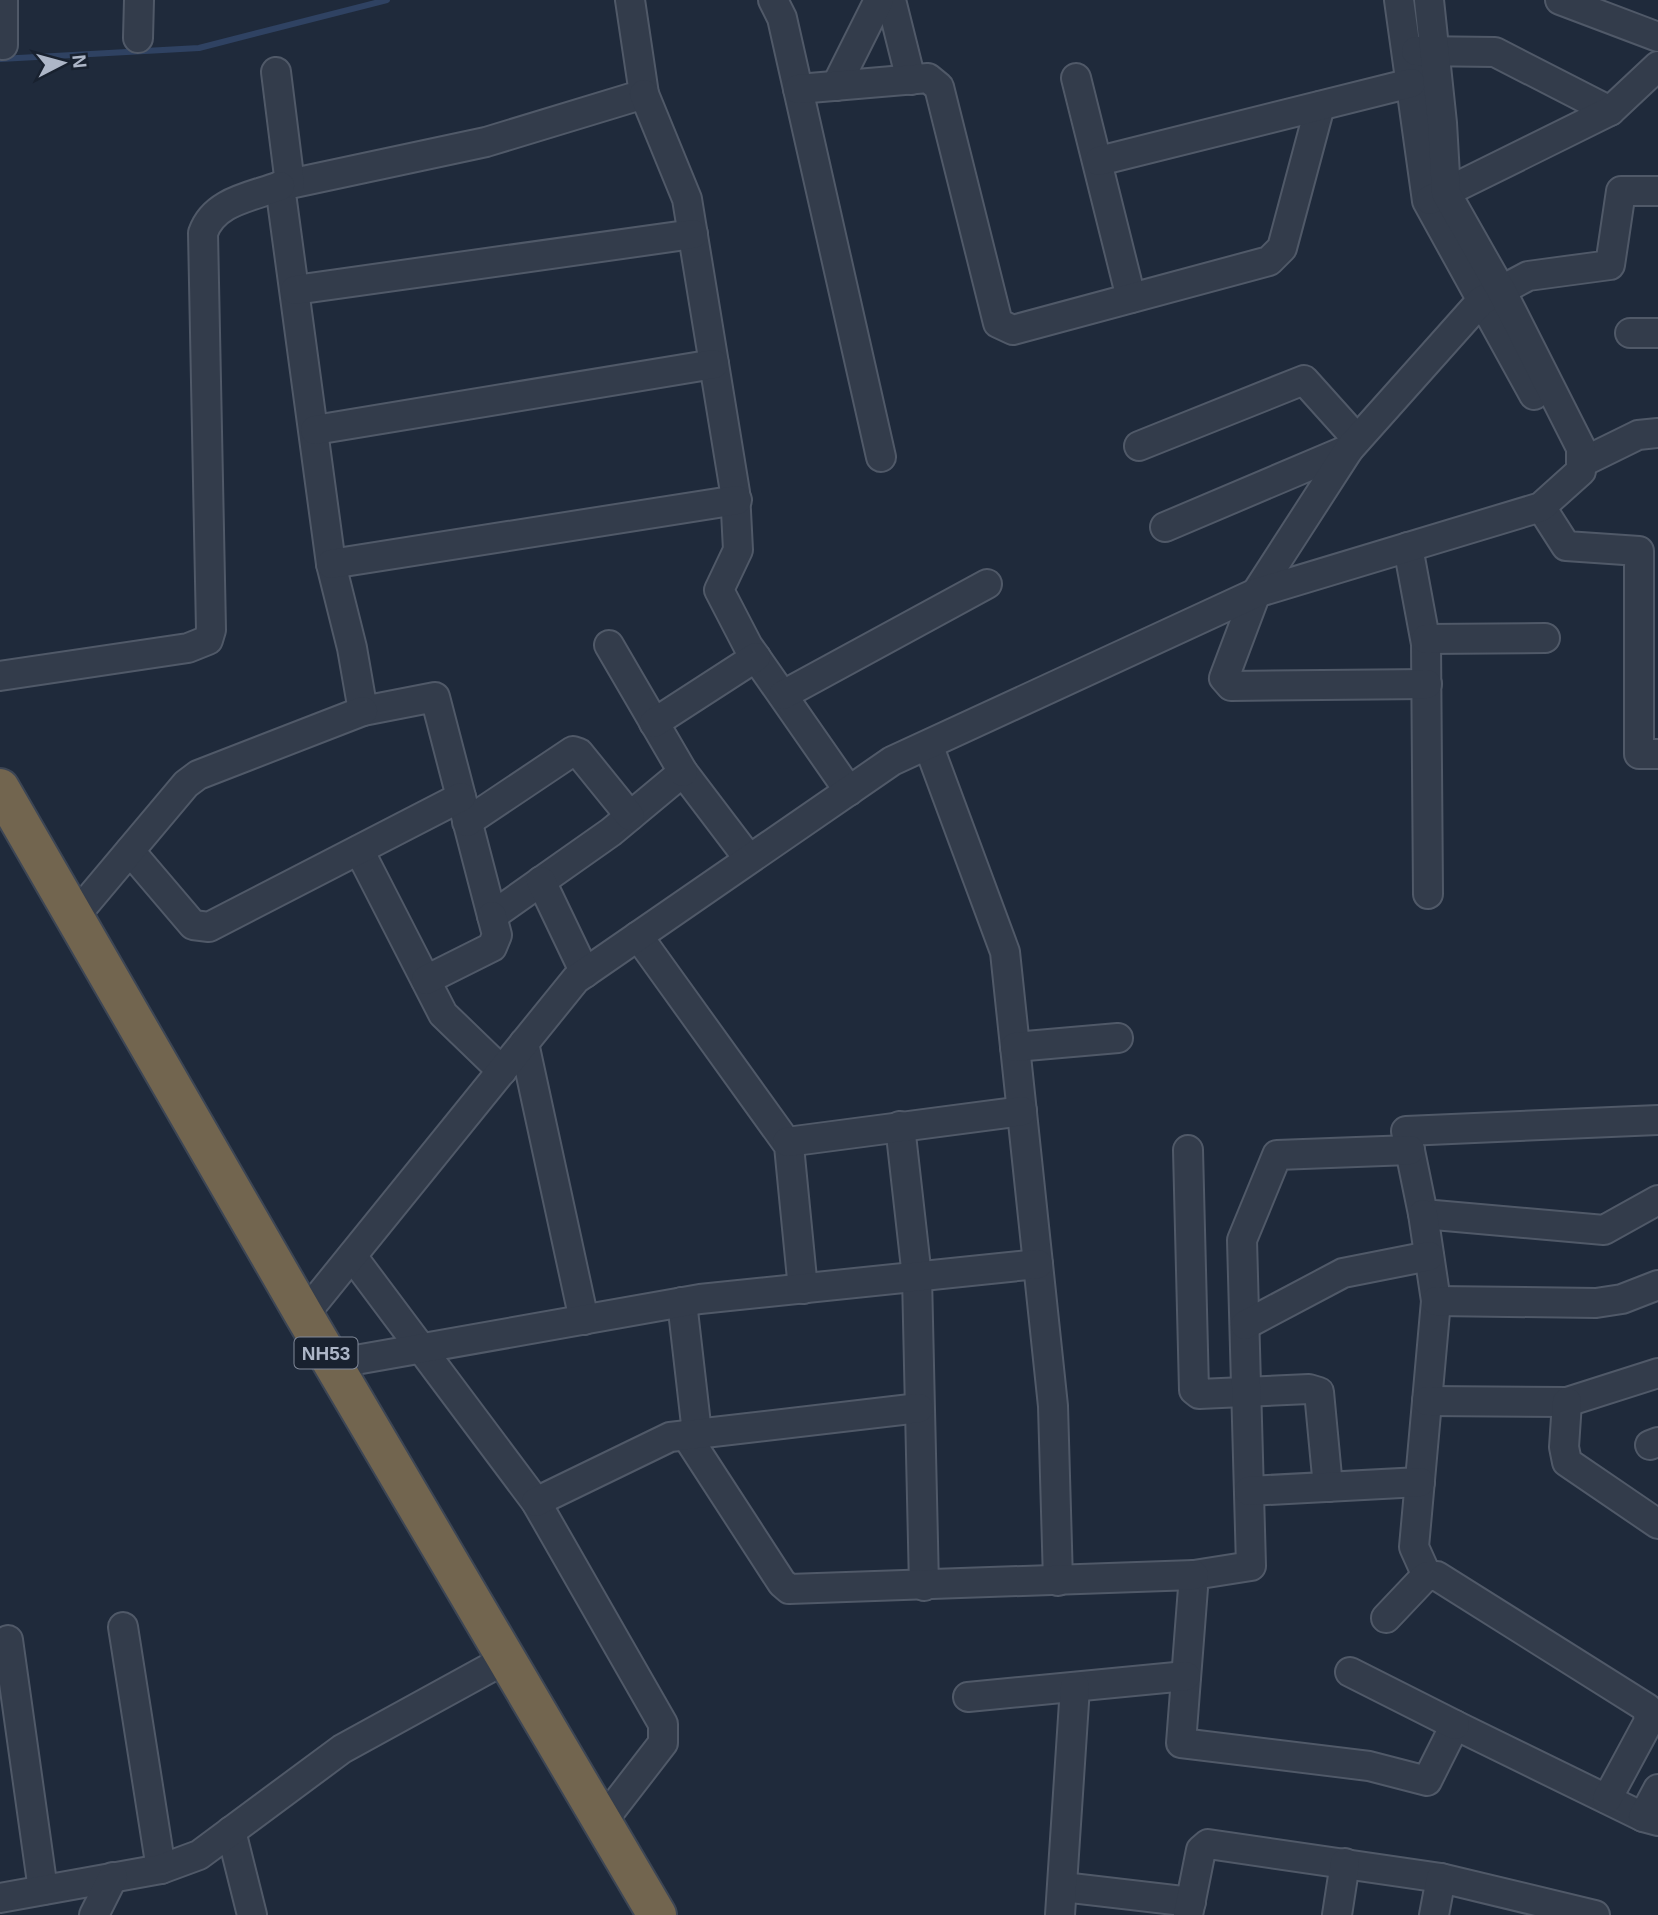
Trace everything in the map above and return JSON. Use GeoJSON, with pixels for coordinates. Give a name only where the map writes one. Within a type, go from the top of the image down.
{"type":"FeatureCollection","features":[{"type":"Feature","properties":{"kind":"highway","name":"NH53"},"geometry":{"type":"LineString","coordinates":[[0,788],[304,1315],[657,1915]]}},
{"type":"Feature","properties":{"kind":"street"},"geometry":{"type":"LineString","coordinates":[[3,0],[3,45]]}},
{"type":"Feature","properties":{"kind":"street"},"geometry":{"type":"LineString","coordinates":[[138,38],[139,0]]}},
{"type":"Feature","properties":{"kind":"street"},"geometry":{"type":"LineString","coordinates":[[629,0],[644,94],[684,190],[737,500],[737,554],[720,583],[719,590],[756,657],[849,791]]}},
{"type":"Feature","properties":{"kind":"street"},"geometry":{"type":"LineString","coordinates":[[773,0],[782,18],[881,457]]}},
{"type":"Feature","properties":{"kind":"street"},"geometry":{"type":"LineString","coordinates":[[836,86],[879,0]]}},
{"type":"Feature","properties":{"kind":"street"},"geometry":{"type":"LineString","coordinates":[[891,0],[911,80]]}},
{"type":"Feature","properties":{"kind":"street"},"geometry":{"type":"LineString","coordinates":[[1399,0],[1411,83],[1429,124],[1445,213],[1491,295],[1564,448],[1581,467]]}},
{"type":"Feature","properties":{"kind":"street"},"geometry":{"type":"LineString","coordinates":[[1429,0],[1435,50],[1429,124]]}},
{"type":"Feature","properties":{"kind":"street"},"geometry":{"type":"LineString","coordinates":[[1560,0],[1658,37]]}},
{"type":"Feature","properties":{"kind":"street"},"geometry":{"type":"LineString","coordinates":[[1406,51],[1495,52],[1610,111]]}},
{"type":"Feature","properties":{"kind":"street"},"geometry":{"type":"LineString","coordinates":[[1445,213],[1610,111],[1658,66]]}},
{"type":"Feature","properties":{"kind":"street"},"geometry":{"type":"LineString","coordinates":[[276,72],[295,290],[331,564],[352,648],[361,701]]}},
{"type":"Feature","properties":{"kind":"street"},"geometry":{"type":"LineString","coordinates":[[798,89],[928,78],[939,87],[998,323],[1013,330],[1269,261],[1282,248],[1320,106]]}},
{"type":"Feature","properties":{"kind":"street"},"geometry":{"type":"LineString","coordinates":[[1076,78],[1132,299]]}},
{"type":"Feature","properties":{"kind":"street"},"geometry":{"type":"LineString","coordinates":[[1099,161],[1411,83]]}},
{"type":"Feature","properties":{"kind":"street"},"geometry":{"type":"LineString","coordinates":[[0,676],[188,648],[208,640],[211,630],[203,233],[211,216],[219,208],[285,185],[486,142],[644,94]]}},
{"type":"Feature","properties":{"kind":"street"},"geometry":{"type":"LineString","coordinates":[[1427,684],[1227,685],[1224,678],[1256,593],[1353,444],[1491,295],[1528,276],[1611,265],[1621,191],[1658,191]]}},
{"type":"Feature","properties":{"kind":"street"},"geometry":{"type":"LineString","coordinates":[[295,290],[693,234]]}},
{"type":"Feature","properties":{"kind":"street"},"geometry":{"type":"LineString","coordinates":[[1630,333],[1658,333]]}},
{"type":"Feature","properties":{"kind":"street"},"geometry":{"type":"LineString","coordinates":[[315,430],[714,364]]}},
{"type":"Feature","properties":{"kind":"street"},"geometry":{"type":"LineString","coordinates":[[1139,446],[1304,380],[1353,444]]}},
{"type":"Feature","properties":{"kind":"street"},"geometry":{"type":"LineString","coordinates":[[304,1315],[576,979],[892,761],[929,747],[1256,593],[1541,507],[1581,467],[1638,435],[1658,433]]}},
{"type":"Feature","properties":{"kind":"street"},"geometry":{"type":"LineString","coordinates":[[1165,527],[1353,444]]}},
{"type":"Feature","properties":{"kind":"street"},"geometry":{"type":"LineString","coordinates":[[331,564],[737,500]]}},
{"type":"Feature","properties":{"kind":"street"},"geometry":{"type":"LineString","coordinates":[[1541,507],[1566,546],[1648,550],[1639,754],[1658,754]]}},
{"type":"Feature","properties":{"kind":"street"},"geometry":{"type":"LineString","coordinates":[[1408,547],[1426,639],[1428,894]]}},
{"type":"Feature","properties":{"kind":"street"},"geometry":{"type":"LineString","coordinates":[[783,695],[987,584]]}},
{"type":"Feature","properties":{"kind":"street"},"geometry":{"type":"LineString","coordinates":[[1426,639],[1545,638]]}},
{"type":"Feature","properties":{"kind":"street"},"geometry":{"type":"LineString","coordinates":[[609,645],[682,772],[749,859]]}},
{"type":"Feature","properties":{"kind":"street"},"geometry":{"type":"LineString","coordinates":[[654,723],[756,657]]}},
{"type":"Feature","properties":{"kind":"street"},"geometry":{"type":"LineString","coordinates":[[75,916],[187,784],[198,775],[361,701],[435,697],[497,935],[492,947],[426,980]]}},
{"type":"Feature","properties":{"kind":"street"},"geometry":{"type":"LineString","coordinates":[[929,747],[1003,943],[1054,1418],[1058,1581]]}},
{"type":"Feature","properties":{"kind":"street"},"geometry":{"type":"LineString","coordinates":[[130,851],[193,925],[201,928],[215,924],[359,850],[464,810],[573,751],[579,753],[630,816]]}},
{"type":"Feature","properties":{"kind":"street"},"geometry":{"type":"LineString","coordinates":[[492,916],[630,816],[682,772]]}},
{"type":"Feature","properties":{"kind":"street"},"geometry":{"type":"LineString","coordinates":[[359,850],[449,1022],[502,1071]]}},
{"type":"Feature","properties":{"kind":"street"},"geometry":{"type":"LineString","coordinates":[[541,881],[584,973]]}},
{"type":"Feature","properties":{"kind":"street"},"geometry":{"type":"LineString","coordinates":[[638,936],[787,1142],[803,1289]]}},
{"type":"Feature","properties":{"kind":"street"},"geometry":{"type":"LineString","coordinates":[[1015,1047],[1118,1038]]}},
{"type":"Feature","properties":{"kind":"street"},"geometry":{"type":"LineString","coordinates":[[524,1043],[584,1320]]}},
{"type":"Feature","properties":{"kind":"street"},"geometry":{"type":"LineString","coordinates":[[787,1142],[1022,1111]]}},
{"type":"Feature","properties":{"kind":"street"},"geometry":{"type":"LineString","coordinates":[[1427,1576],[1414,1546],[1436,1301],[1423,1214],[1406,1131],[1658,1120]]}},
{"type":"Feature","properties":{"kind":"street"},"geometry":{"type":"LineString","coordinates":[[900,1126],[917,1277],[923,1586]]}},
{"type":"Feature","properties":{"kind":"street"},"geometry":{"type":"LineString","coordinates":[[1188,1150],[1194,1390],[1199,1394],[1247,1394],[1309,1389],[1319,1392],[1328,1487]]}},
{"type":"Feature","properties":{"kind":"street"},"geometry":{"type":"LineString","coordinates":[[682,1302],[691,1434],[782,1584],[789,1589],[1194,1575],[1251,1566],[1242,1240],[1277,1155],[1410,1150]]}},
{"type":"Feature","properties":{"kind":"street"},"geometry":{"type":"LineString","coordinates":[[1423,1214],[1604,1230],[1658,1200]]}},
{"type":"Feature","properties":{"kind":"street"},"geometry":{"type":"LineString","coordinates":[[352,1256],[536,1502],[665,1730],[663,1743],[602,1822]]}},
{"type":"Feature","properties":{"kind":"street"},"geometry":{"type":"LineString","coordinates":[[1245,1325],[1343,1273],[1429,1256]]}},
{"type":"Feature","properties":{"kind":"street"},"geometry":{"type":"LineString","coordinates":[[333,1364],[682,1302],[1038,1264]]}},
{"type":"Feature","properties":{"kind":"street"},"geometry":{"type":"LineString","coordinates":[[1436,1301],[1596,1303],[1622,1298],[1658,1285]]}},
{"type":"Feature","properties":{"kind":"street"},"geometry":{"type":"LineString","coordinates":[[1427,1401],[1567,1402],[1658,1373]]}},
{"type":"Feature","properties":{"kind":"street"},"geometry":{"type":"LineString","coordinates":[[1567,1402],[1564,1447],[1567,1462],[1658,1524]]}},
{"type":"Feature","properties":{"kind":"street"},"geometry":{"type":"LineString","coordinates":[[536,1502],[656,1441],[691,1434],[919,1408]]}},
{"type":"Feature","properties":{"kind":"street"},"geometry":{"type":"LineString","coordinates":[[1249,1491],[1420,1482]]}},
{"type":"Feature","properties":{"kind":"street"},"geometry":{"type":"LineString","coordinates":[[1194,1575],[1181,1743],[1369,1766],[1427,1782],[1455,1725]]}},
{"type":"Feature","properties":{"kind":"street"},"geometry":{"type":"LineString","coordinates":[[1386,1618],[1427,1576],[1437,1576],[1647,1709],[1648,1721],[1607,1799]]}},
{"type":"Feature","properties":{"kind":"street"},"geometry":{"type":"LineString","coordinates":[[122,1627],[161,1868]]}},
{"type":"Feature","properties":{"kind":"street"},"geometry":{"type":"LineString","coordinates":[[8,1640],[43,1890]]}},
{"type":"Feature","properties":{"kind":"street"},"geometry":{"type":"LineString","coordinates":[[0,1898],[161,1868],[199,1855],[342,1749],[506,1659]]}},
{"type":"Feature","properties":{"kind":"street"},"geometry":{"type":"LineString","coordinates":[[1350,1672],[1651,1819],[1658,1789]]}},
{"type":"Feature","properties":{"kind":"street"},"geometry":{"type":"LineString","coordinates":[[968,1697],[1186,1676]]}},
{"type":"Feature","properties":{"kind":"street"},"geometry":{"type":"LineString","coordinates":[[1060,1915],[1075,1687]]}},
{"type":"Feature","properties":{"kind":"street"},"geometry":{"type":"LineString","coordinates":[[231,1831],[252,1915]]}},
{"type":"Feature","properties":{"kind":"street"},"geometry":{"type":"LineString","coordinates":[[1063,1887],[1189,1909],[1201,1850],[1208,1844],[1441,1878],[1588,1914]]}},
{"type":"Feature","properties":{"kind":"street"},"geometry":{"type":"LineString","coordinates":[[1337,1915],[1346,1863]]}},
{"type":"Feature","properties":{"kind":"street"},"geometry":{"type":"LineString","coordinates":[[94,1915],[113,1877]]}},
{"type":"Feature","properties":{"kind":"street"},"geometry":{"type":"LineString","coordinates":[[1434,1915],[1441,1878]]}},
{"type":"Feature","properties":{"kind":"waterway"},"geometry":{"type":"LineString","coordinates":[[0,59],[199,48],[387,0]]}}]}
